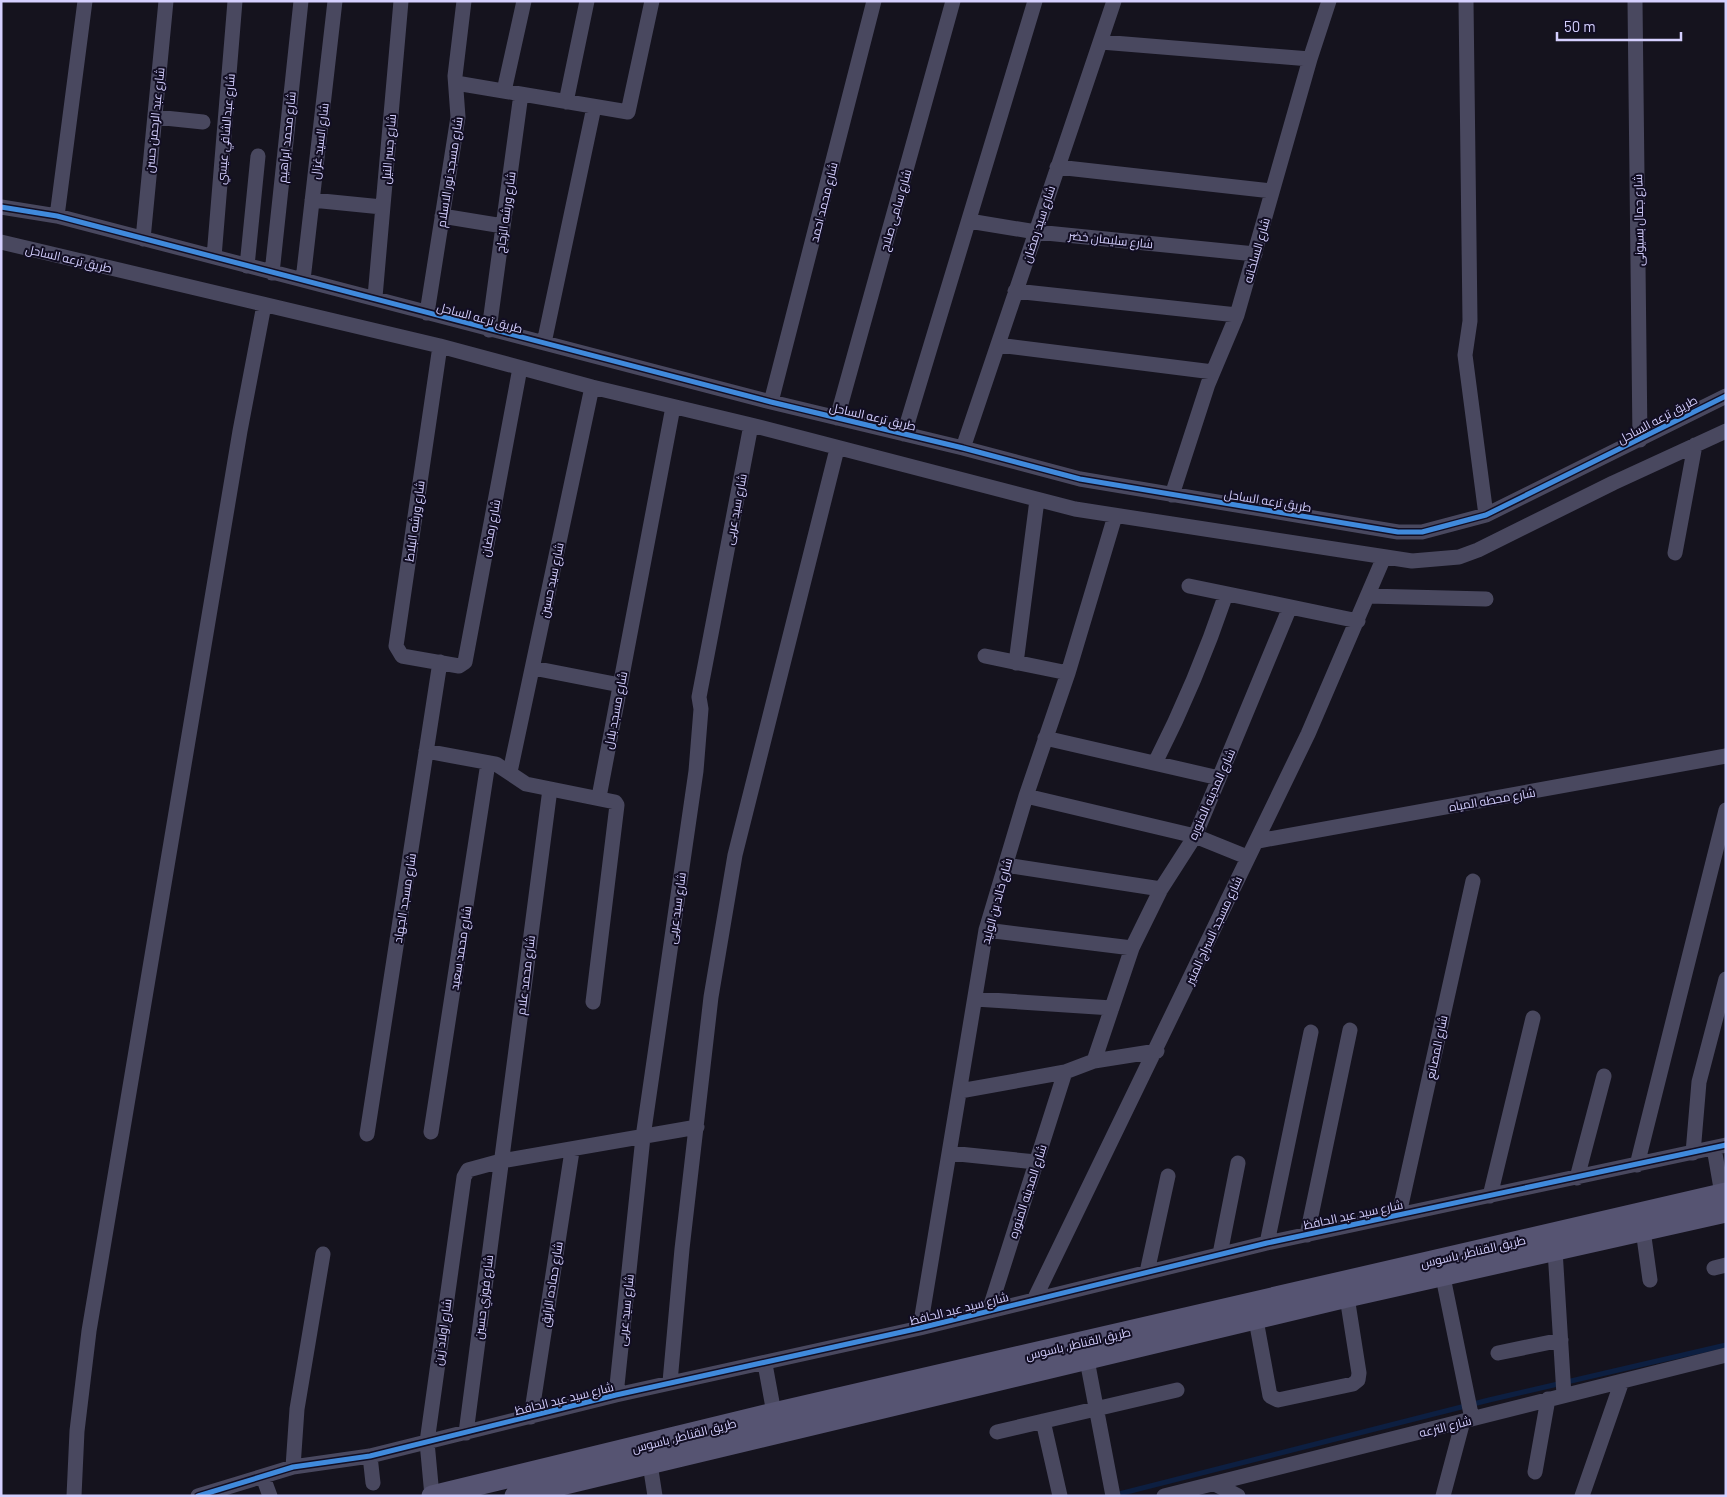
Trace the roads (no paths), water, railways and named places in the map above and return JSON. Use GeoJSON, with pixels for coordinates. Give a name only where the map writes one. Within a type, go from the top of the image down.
{"type":"FeatureCollection","features":[{"type":"Feature","properties":{"kind":"main road","name":"طريق القناطر, باسوس"},"geometry":{"type":"LineString","coordinates":[[514,1496],[1347,1297],[1443,1277],[1643,1230],[1725,1199]]}},
{"type":"Feature","properties":{"kind":"main road","name":"طريق القناطر, باسوس"},"geometry":{"type":"LineString","coordinates":[[432,1496],[774,1414],[1725,1199]]}},
{"type":"Feature","properties":{"kind":"street"},"geometry":{"type":"LineString","coordinates":[[57,216],[85,1]]}},
{"type":"Feature","properties":{"kind":"street","name":"شارع عبد الرحمن حسن"},"geometry":{"type":"LineString","coordinates":[[143,239],[166,1]]}},
{"type":"Feature","properties":{"kind":"street","name":"شارع عبدالشافي عيسي"},"geometry":{"type":"LineString","coordinates":[[214,257],[236,1]]}},
{"type":"Feature","properties":{"kind":"street","name":"شارع محمد ابراهيم"},"geometry":{"type":"LineString","coordinates":[[272,273],[301,1]]}},
{"type":"Feature","properties":{"kind":"street","name":"شارع السيد غزال"},"geometry":{"type":"LineString","coordinates":[[303,280],[335,1]]}},
{"type":"Feature","properties":{"kind":"street","name":"شارع جسر النيل"},"geometry":{"type":"LineString","coordinates":[[375,297],[401,1]]}},
{"type":"Feature","properties":{"kind":"street","name":"شارع مسجد نور الاسلام"},"geometry":{"type":"LineString","coordinates":[[428,313],[458,117],[456,83],[464,1]]}},
{"type":"Feature","properties":{"kind":"street"},"geometry":{"type":"LineString","coordinates":[[504,91],[524,1]]}},
{"type":"Feature","properties":{"kind":"street"},"geometry":{"type":"LineString","coordinates":[[566,102],[587,1]]}},
{"type":"Feature","properties":{"kind":"street"},"geometry":{"type":"LineString","coordinates":[[456,83],[628,112],[652,1]]}},
{"type":"Feature","properties":{"kind":"street","name":"شارع محمد احمد"},"geometry":{"type":"LineString","coordinates":[[771,402],[874,1]]}},
{"type":"Feature","properties":{"kind":"street","name":"شارع سامى صلاح"},"geometry":{"type":"LineString","coordinates":[[837,418],[953,1]]}},
{"type":"Feature","properties":{"kind":"street"},"geometry":{"type":"LineString","coordinates":[[904,434],[1035,1]]}},
{"type":"Feature","properties":{"kind":"street","name":"شارع سيد رمضان"},"geometry":{"type":"LineString","coordinates":[[964,448],[1114,1]]}},
{"type":"Feature","properties":{"kind":"street","name":"شارع السلخانه"},"geometry":{"type":"LineString","coordinates":[[1172,495],[1213,372],[1237,315],[1310,59],[1329,1]]}},
{"type":"Feature","properties":{"kind":"street"},"geometry":{"type":"LineString","coordinates":[[1466,1],[1470,321],[1465,355],[1486,515]]}},
{"type":"Feature","properties":{"kind":"street","name":"شارع جمال بسيونى"},"geometry":{"type":"LineString","coordinates":[[1635,1],[1640,440]]}},
{"type":"Feature","properties":{"kind":"street"},"geometry":{"type":"LineString","coordinates":[[1100,42],[1310,59]]}},
{"type":"Feature","properties":{"kind":"street","name":"شارع ورشه الزجاج"},"geometry":{"type":"LineString","coordinates":[[489,330],[521,94]]}},
{"type":"Feature","properties":{"kind":"street"},"geometry":{"type":"LineString","coordinates":[[544,344],[594,107]]}},
{"type":"Feature","properties":{"kind":"street"},"geometry":{"type":"LineString","coordinates":[[155,117],[203,122]]}},
{"type":"Feature","properties":{"kind":"street"},"geometry":{"type":"LineString","coordinates":[[247,266],[258,156]]}},
{"type":"Feature","properties":{"kind":"street"},"geometry":{"type":"LineString","coordinates":[[1057,167],[1272,191]]}},
{"type":"Feature","properties":{"kind":"street"},"geometry":{"type":"LineString","coordinates":[[312,200],[382,207]]}},
{"type":"Feature","properties":{"kind":"street","name":"طريق ترعه الساحل"},"geometry":{"type":"LineString","coordinates":[[1,206],[57,216],[272,273],[375,297],[489,330],[771,402],[964,448],[1080,479],[1398,532],[1422,532],[1486,515],[1640,440],[1697,408],[1726,396]]}},
{"type":"Feature","properties":{"kind":"street"},"geometry":{"type":"LineString","coordinates":[[442,216],[503,226]]}},
{"type":"Feature","properties":{"kind":"street","name":"شارع سليمان خضر"},"geometry":{"type":"LineString","coordinates":[[968,221],[1036,232],[1255,254]]}},
{"type":"Feature","properties":{"kind":"street","name":"طريق ترعه الساحل"},"geometry":{"type":"LineString","coordinates":[[1,242],[440,346],[592,387],[751,425],[1075,510],[1384,557],[1424,561],[1459,557],[1478,550],[1613,483],[1726,431]]}},
{"type":"Feature","properties":{"kind":"street"},"geometry":{"type":"LineString","coordinates":[[1015,292],[1237,315]]}},
{"type":"Feature","properties":{"kind":"street"},"geometry":{"type":"LineString","coordinates":[[74,1496],[77,1431],[89,1330],[240,431],[264,305]]}},
{"type":"Feature","properties":{"kind":"street"},"geometry":{"type":"LineString","coordinates":[[998,345],[1213,372]]}},
{"type":"Feature","properties":{"kind":"street","name":"شارع ورشه البلاط"},"geometry":{"type":"LineString","coordinates":[[440,346],[396,646],[402,656],[440,662]]}},
{"type":"Feature","properties":{"kind":"street","name":"شارع رمضان"},"geometry":{"type":"LineString","coordinates":[[440,662],[459,666],[465,662],[520,368]]}},
{"type":"Feature","properties":{"kind":"street","name":"شارع سيد حسين"},"geometry":{"type":"LineString","coordinates":[[510,772],[592,387]]}},
{"type":"Feature","properties":{"kind":"street","name":"شارع مسجد بلال"},"geometry":{"type":"LineString","coordinates":[[599,797],[673,407]]}},
{"type":"Feature","properties":{"kind":"street","name":"شارع سيد عربى"},"geometry":{"type":"LineString","coordinates":[[616,1394],[643,1137],[696,771],[701,709],[699,697],[751,425]]}},
{"type":"Feature","properties":{"kind":"street"},"geometry":{"type":"LineString","coordinates":[[1675,552],[1695,445]]}},
{"type":"Feature","properties":{"kind":"street"},"geometry":{"type":"LineString","coordinates":[[670,1382],[682,1249],[711,997],[735,855],[837,449]]}},
{"type":"Feature","properties":{"kind":"street"},"geometry":{"type":"LineString","coordinates":[[1016,663],[1037,500]]}},
{"type":"Feature","properties":{"kind":"street","name":"شارع خالد بن الوليد"},"geometry":{"type":"LineString","coordinates":[[920,1328],[986,930],[1026,796],[1068,673],[1115,516]]}},
{"type":"Feature","properties":{"kind":"street","name":"شارع مسجد السراج المنير"},"geometry":{"type":"LineString","coordinates":[[1034,1300],[1156,1051],[1247,857],[1258,841],[1308,734],[1384,557]]}},
{"type":"Feature","properties":{"kind":"street"},"geometry":{"type":"LineString","coordinates":[[1189,586],[1358,621]]}},
{"type":"Feature","properties":{"kind":"street"},"geometry":{"type":"LineString","coordinates":[[1155,763],[1184,706],[1207,650],[1226,594]]}},
{"type":"Feature","properties":{"kind":"street"},"geometry":{"type":"LineString","coordinates":[[1368,596],[1486,599]]}},
{"type":"Feature","properties":{"kind":"street","name":"شارع المدينه المنوره"},"geometry":{"type":"LineString","coordinates":[[1094,1061],[1132,948],[1161,889],[1195,836],[1290,607]]}},
{"type":"Feature","properties":{"kind":"street"},"geometry":{"type":"LineString","coordinates":[[985,656],[1068,673]]}},
{"type":"Feature","properties":{"kind":"street","name":"شارع مسجد الجهاد"},"geometry":{"type":"LineString","coordinates":[[368,1134],[440,662]]}},
{"type":"Feature","properties":{"kind":"street"},"geometry":{"type":"LineString","coordinates":[[533,668],[620,685]]}},
{"type":"Feature","properties":{"kind":"street"},"geometry":{"type":"LineString","coordinates":[[1045,738],[1218,778]]}},
{"type":"Feature","properties":{"kind":"street"},"geometry":{"type":"LineString","coordinates":[[426,751],[488,763],[510,772],[520,782],[599,797],[611,800],[617,805],[593,1002]]}},
{"type":"Feature","properties":{"kind":"street","name":"شارع محطه المياه"},"geometry":{"type":"LineString","coordinates":[[1258,841],[1726,756]]}},
{"type":"Feature","properties":{"kind":"street","name":"شارع محمد سعيد"},"geometry":{"type":"LineString","coordinates":[[431,1132],[488,763]]}},
{"type":"Feature","properties":{"kind":"street","name":"شارع محمد علام"},"geometry":{"type":"LineString","coordinates":[[501,1161],[550,789]]}},
{"type":"Feature","properties":{"kind":"street"},"geometry":{"type":"LineString","coordinates":[[1026,796],[1195,836],[1247,857]]}},
{"type":"Feature","properties":{"kind":"street"},"geometry":{"type":"LineString","coordinates":[[1637,1166],[1726,810]]}},
{"type":"Feature","properties":{"kind":"street"},"geometry":{"type":"LineString","coordinates":[[1006,865],[1161,889]]}},
{"type":"Feature","properties":{"kind":"street","name":"شارع المصانع"},"geometry":{"type":"LineString","coordinates":[[1400,1214],[1473,881]]}},
{"type":"Feature","properties":{"kind":"street"},"geometry":{"type":"LineString","coordinates":[[986,930],[1132,948]]}},
{"type":"Feature","properties":{"kind":"street"},"geometry":{"type":"LineString","coordinates":[[1693,1153],[1699,1082],[1726,979]]}},
{"type":"Feature","properties":{"kind":"street"},"geometry":{"type":"LineString","coordinates":[[975,999],[1112,1008]]}},
{"type":"Feature","properties":{"kind":"street"},"geometry":{"type":"LineString","coordinates":[[1490,1196],[1532,1018]]}},
{"type":"Feature","properties":{"kind":"street"},"geometry":{"type":"LineString","coordinates":[[1307,1234],[1350,1030]]}},
{"type":"Feature","properties":{"kind":"street"},"geometry":{"type":"LineString","coordinates":[[1266,1243],[1311,1032]]}},
{"type":"Feature","properties":{"kind":"street"},"geometry":{"type":"LineString","coordinates":[[960,1091],[1065,1072],[1094,1061],[1156,1051]]}},
{"type":"Feature","properties":{"kind":"street","name":"شارع المدينه المنوره"},"geometry":{"type":"LineString","coordinates":[[989,1311],[1065,1072]]}},
{"type":"Feature","properties":{"kind":"street"},"geometry":{"type":"LineString","coordinates":[[1577,1178],[1604,1076]]}},
{"type":"Feature","properties":{"kind":"street"},"geometry":{"type":"LineString","coordinates":[[501,1161],[572,1151],[697,1127]]}},
{"type":"Feature","properties":{"kind":"street"},"geometry":{"type":"LineString","coordinates":[[1720,1147],[1725,1199]]}},
{"type":"Feature","properties":{"kind":"street","name":"شارع سيد عبد الحافظ"},"geometry":{"type":"LineString","coordinates":[[198,1496],[293,1467],[370,1456],[531,1417],[616,1394],[765,1364],[920,1328],[1266,1243],[1720,1147]]}},
{"type":"Feature","properties":{"kind":"street","name":"شارع حماده الرايق"},"geometry":{"type":"LineString","coordinates":[[531,1417],[572,1151]]}},
{"type":"Feature","properties":{"kind":"street"},"geometry":{"type":"LineString","coordinates":[[949,1153],[1036,1162]]}},
{"type":"Feature","properties":{"kind":"street","name":"شارع اولاد زين"},"geometry":{"type":"LineString","coordinates":[[432,1496],[427,1442],[464,1177],[468,1170],[501,1161]]}},
{"type":"Feature","properties":{"kind":"street","name":"شارع فوزي حسين"},"geometry":{"type":"LineString","coordinates":[[466,1433],[501,1161]]}},
{"type":"Feature","properties":{"kind":"street"},"geometry":{"type":"LineString","coordinates":[[1220,1254],[1238,1163]]}},
{"type":"Feature","properties":{"kind":"street"},"geometry":{"type":"LineString","coordinates":[[1147,1272],[1168,1176]]}},
{"type":"Feature","properties":{"kind":"street"},"geometry":{"type":"LineString","coordinates":[[1643,1230],[1650,1280]]}},
{"type":"Feature","properties":{"kind":"street"},"geometry":{"type":"LineString","coordinates":[[1556,1250],[1564,1395]]}},
{"type":"Feature","properties":{"kind":"street"},"geometry":{"type":"LineString","coordinates":[[293,1467],[297,1409],[323,1254]]}},
{"type":"Feature","properties":{"kind":"street"},"geometry":{"type":"LineString","coordinates":[[1443,1277],[1467,1420],[1443,1496]]}},
{"type":"Feature","properties":{"kind":"street"},"geometry":{"type":"LineString","coordinates":[[1256,1320],[1270,1396],[1273,1399],[1278,1400],[1353,1384],[1358,1380],[1359,1373],[1347,1297]]}},
{"type":"Feature","properties":{"kind":"street"},"geometry":{"type":"LineString","coordinates":[[1498,1353],[1561,1340]]}},
{"type":"Feature","properties":{"kind":"street","name":"شارع الترعه"},"geometry":{"type":"LineString","coordinates":[[1164,1496],[1726,1355]]}},
{"type":"Feature","properties":{"kind":"street"},"geometry":{"type":"LineString","coordinates":[[1088,1360],[1114,1496]]}},
{"type":"Feature","properties":{"kind":"street"},"geometry":{"type":"LineString","coordinates":[[765,1364],[774,1414]]}},
{"type":"Feature","properties":{"kind":"street"},"geometry":{"type":"LineString","coordinates":[[1582,1496],[1622,1381]]}},
{"type":"Feature","properties":{"kind":"street"},"geometry":{"type":"LineString","coordinates":[[997,1432],[1177,1390]]}},
{"type":"Feature","properties":{"kind":"street"},"geometry":{"type":"LineString","coordinates":[[1535,1472],[1548,1400]]}},
{"type":"Feature","properties":{"kind":"street"},"geometry":{"type":"LineString","coordinates":[[1043,1421],[1060,1496]]}},
{"type":"Feature","properties":{"kind":"street"},"geometry":{"type":"LineString","coordinates":[[370,1456],[373,1483]]}},
{"type":"Feature","properties":{"kind":"street"},"geometry":{"type":"LineString","coordinates":[[650,1464],[655,1496]]}},
{"type":"Feature","properties":{"kind":"street"},"geometry":{"type":"LineString","coordinates":[[263,1477],[270,1496]]}},
{"type":"Feature","properties":{"kind":"street"},"geometry":{"type":"LineString","coordinates":[[1215,1484],[1238,1496]]}},
{"type":"Feature","properties":{"kind":"waterway"},"geometry":{"type":"LineString","coordinates":[[1115,1495],[1489,1400],[1726,1345]]}}]}
